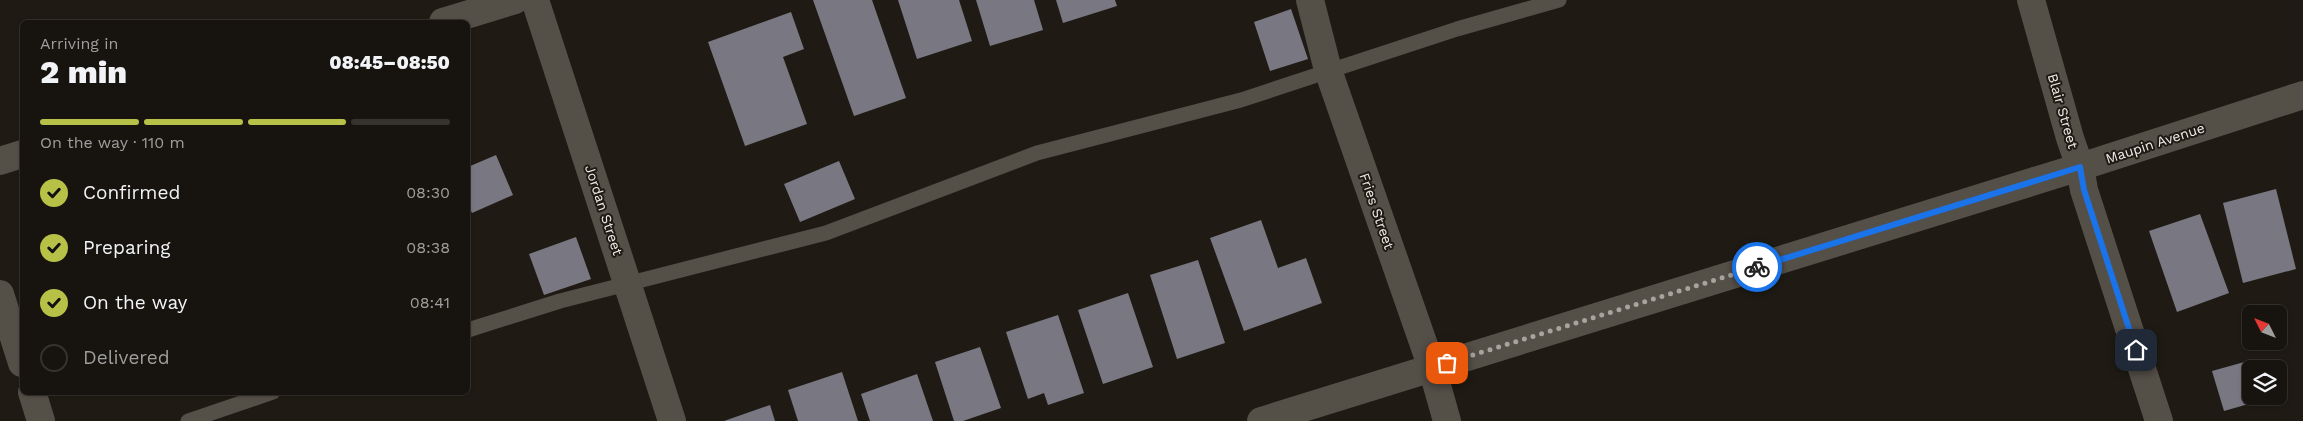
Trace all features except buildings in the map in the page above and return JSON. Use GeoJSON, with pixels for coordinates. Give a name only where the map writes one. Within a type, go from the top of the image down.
{"type":"FeatureCollection","features":[{"type":"Feature","properties":{"kind":"street"},"geometry":{"type":"LineString","coordinates":[[450,20],[515,0]]}},
{"type":"Feature","properties":{"kind":"street","name":"Jordan Street"},"geometry":{"type":"LineString","coordinates":[[535,0],[672,421]]}},
{"type":"Feature","properties":{"kind":"street","name":"Fries Street"},"geometry":{"type":"LineString","coordinates":[[1310,0],[1328,70],[1432,368],[1447,421]]}},
{"type":"Feature","properties":{"kind":"street","name":"Blair Street"},"geometry":{"type":"LineString","coordinates":[[2031,0],[2080,167],[2084,190],[2159,421]]}},
{"type":"Feature","properties":{"kind":"street","name":"Maupin Avenue"},"geometry":{"type":"LineString","coordinates":[[1261,421],[2080,167],[2303,95]]}},
{"type":"Feature","properties":{"kind":"street"},"geometry":{"type":"LineString","coordinates":[[0,161],[20,155]]}},
{"type":"Feature","properties":{"kind":"street"},"geometry":{"type":"LineString","coordinates":[[0,294],[20,357]]}},
{"type":"Feature","properties":{"kind":"street"},"geometry":{"type":"LineString","coordinates":[[33,395],[41,421]]}},
{"type":"Feature","properties":{"kind":"lane"},"geometry":{"type":"LineString","coordinates":[[470,329],[560,301],[826,233],[1037,153],[1241,100],[1457,29],[1559,0]]}},
{"type":"Feature","properties":{"kind":"lane"},"geometry":{"type":"LineString","coordinates":[[188,421],[264,395]]}},
{"type":"Feature","properties":{"kind":"way so far"},"geometry":{"type":"LineString","coordinates":[[1447,363],[1757,267]]}},
{"type":"Feature","properties":{"kind":"route"},"geometry":{"type":"LineString","coordinates":[[1757,267],[2080,167],[2084,190],[2136,350]]}}]}
